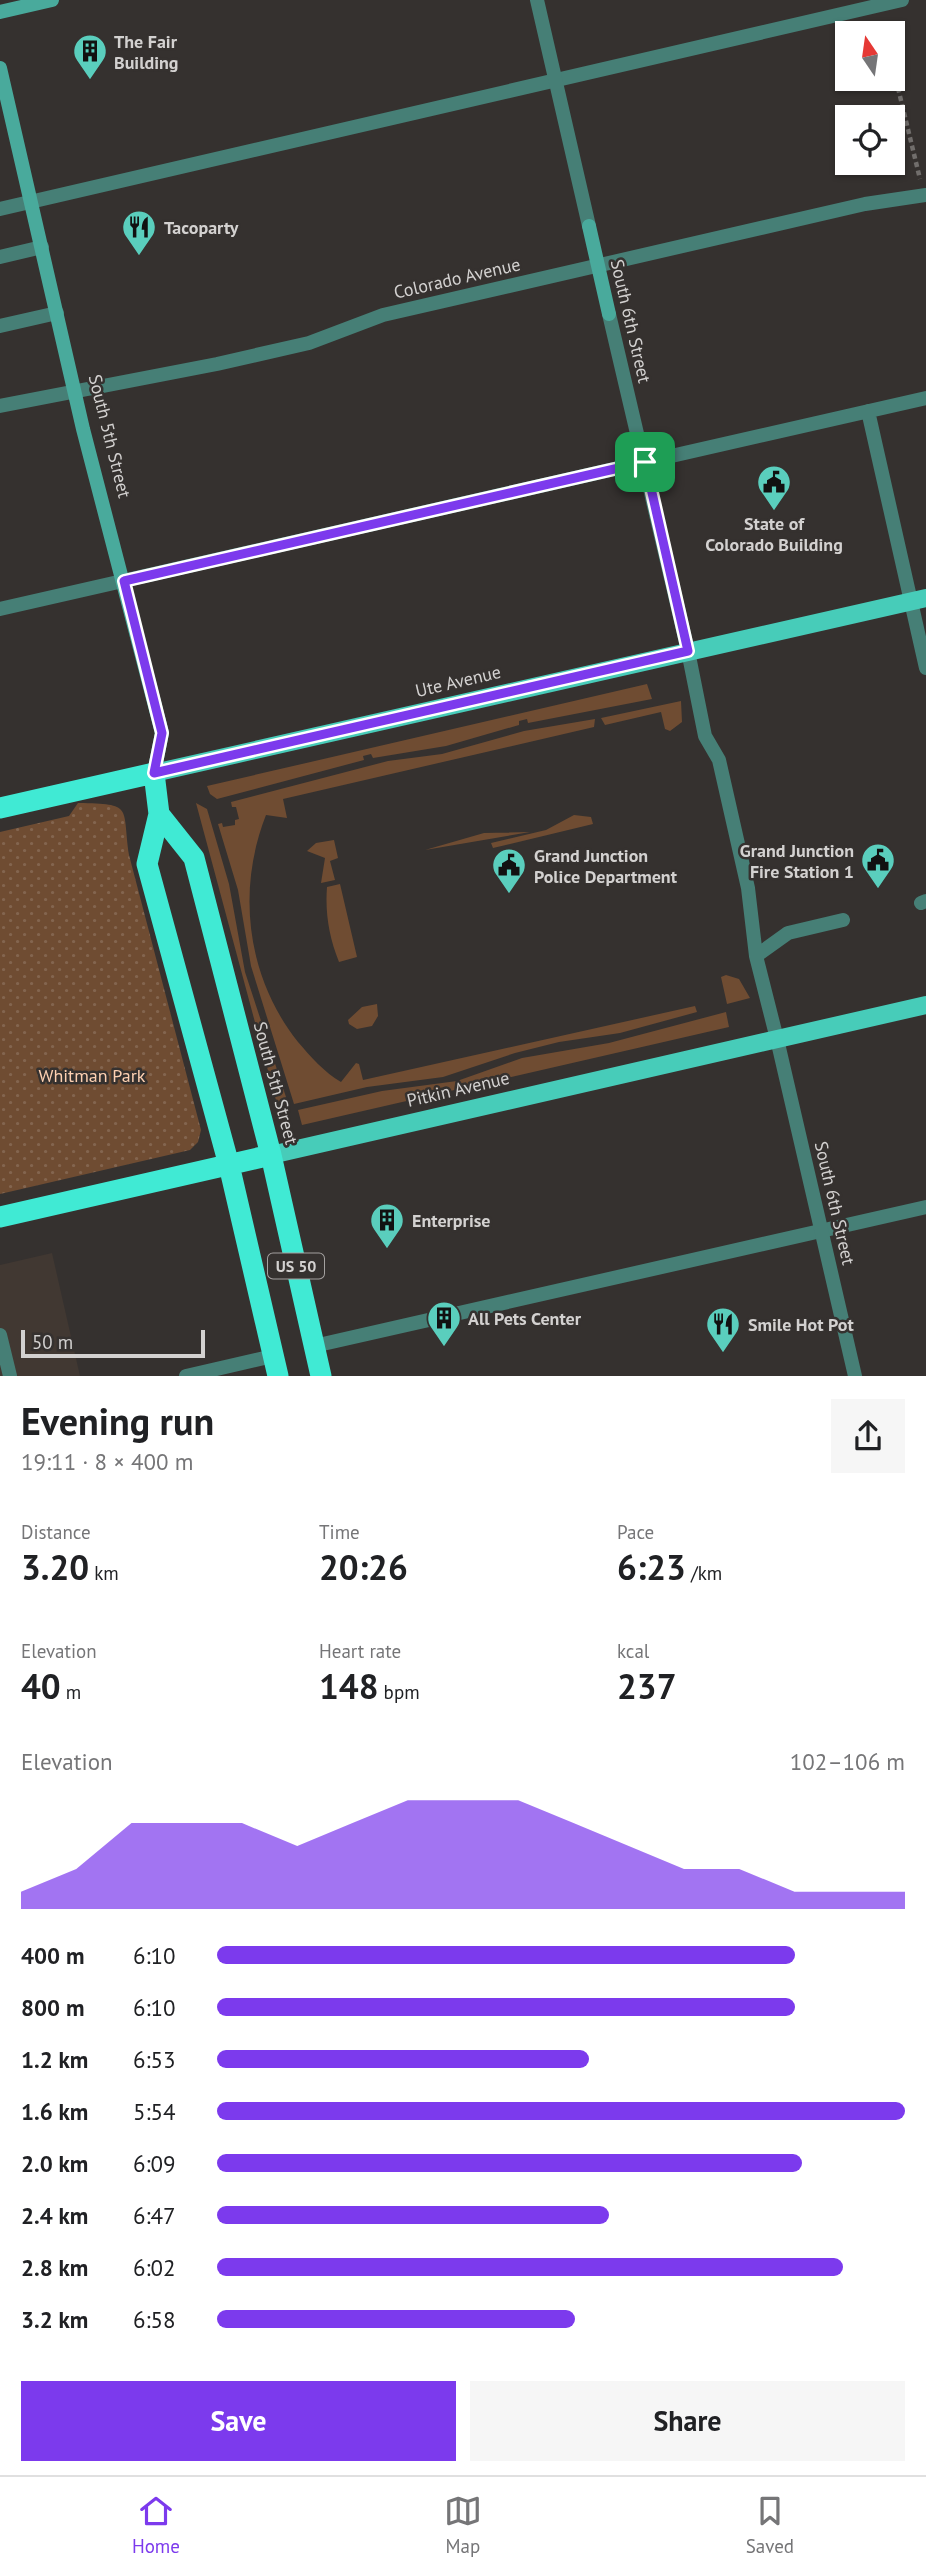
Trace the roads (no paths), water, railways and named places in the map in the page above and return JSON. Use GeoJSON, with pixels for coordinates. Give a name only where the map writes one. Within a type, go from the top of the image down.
{"type":"FeatureCollection","features":[{"type":"Feature","properties":{"kind":"highway","name":"Ute Avenue"},"geometry":{"type":"LineString","coordinates":[[0,808],[154,773]]}},
{"type":"Feature","properties":{"kind":"highway","name":"South 5th Street"},"geometry":{"type":"LineString","coordinates":[[154,773],[159,814],[147,864],[229,1165],[276,1366]]}},
{"type":"Feature","properties":{"kind":"highway","name":"South 5th Street"},"geometry":{"type":"LineString","coordinates":[[159,814],[194,858],[271,1156],[321,1376]]}},
{"type":"Feature","properties":{"kind":"highway","name":"Pitkin Avenue"},"geometry":{"type":"LineString","coordinates":[[0,1217],[271,1156]]}},
{"type":"Feature","properties":{"kind":"main road"},"geometry":{"type":"LineString","coordinates":[[0,12],[51,0]]}},
{"type":"Feature","properties":{"kind":"main road","name":"South 5th Street"},"geometry":{"type":"LineString","coordinates":[[0,68],[75,390],[162,733],[154,773]]}},
{"type":"Feature","properties":{"kind":"main road","name":"South 6th Street"},"geometry":{"type":"LineString","coordinates":[[589,226],[609,314]]}},
{"type":"Feature","properties":{"kind":"main road","name":"Ute Avenue"},"geometry":{"type":"LineString","coordinates":[[154,773],[918,600]]}},
{"type":"Feature","properties":{"kind":"main road","name":"Pitkin Avenue"},"geometry":{"type":"LineString","coordinates":[[271,1156],[926,1005]]}},
{"type":"Feature","properties":{"kind":"street","name":"South 6th Street"},"geometry":{"type":"LineString","coordinates":[[537,0],[589,226]]}},
{"type":"Feature","properties":{"kind":"street"},"geometry":{"type":"LineString","coordinates":[[0,209],[902,0]]}},
{"type":"Feature","properties":{"kind":"street","name":"Colorado Avenue"},"geometry":{"type":"LineString","coordinates":[[0,405],[309,343],[383,315],[865,204],[925,195]]}},
{"type":"Feature","properties":{"kind":"street"},"geometry":{"type":"LineString","coordinates":[[0,257],[41,247]]}},
{"type":"Feature","properties":{"kind":"street"},"geometry":{"type":"LineString","coordinates":[[0,326],[57,313]]}},
{"type":"Feature","properties":{"kind":"street","name":"South 6th Street"},"geometry":{"type":"LineString","coordinates":[[609,314],[688,651],[705,736],[719,760],[748,888],[756,956],[778,1039],[855,1376]]}},
{"type":"Feature","properties":{"kind":"street"},"geometry":{"type":"LineString","coordinates":[[0,609],[926,398]]}},
{"type":"Feature","properties":{"kind":"street"},"geometry":{"type":"LineString","coordinates":[[868,411],[918,600],[926,668]]}},
{"type":"Feature","properties":{"kind":"street"},"geometry":{"type":"LineString","coordinates":[[756,956],[788,933],[843,920]]}},
{"type":"Feature","properties":{"kind":"street"},"geometry":{"type":"LineString","coordinates":[[314,1346],[926,1207]]}},
{"type":"Feature","properties":{"kind":"street"},"geometry":{"type":"LineString","coordinates":[[0,1335],[10,1376]]}},
{"type":"Feature","properties":{"kind":"street"},"geometry":{"type":"LineString","coordinates":[[186,1376],[276,1366]]}},
{"type":"Feature","properties":{"kind":"place","name":"The Fair Building"},"geometry":{"type":"Point","coordinates":[90,81]}},
{"type":"Feature","properties":{"kind":"place","name":"Tacoparty"},"geometry":{"type":"Point","coordinates":[139,257]}},
{"type":"Feature","properties":{"kind":"place","name":"State of Colorado Building"},"geometry":{"type":"Point","coordinates":[774,512]}},
{"type":"Feature","properties":{"kind":"place","name":"Grand Junction Fire Station 1"},"geometry":{"type":"Point","coordinates":[878,890]}},
{"type":"Feature","properties":{"kind":"place","name":"Grand Junction Police Department"},"geometry":{"type":"Point","coordinates":[509,895]}},
{"type":"Feature","properties":{"kind":"place","name":"Enterprise"},"geometry":{"type":"Point","coordinates":[387,1250]}},
{"type":"Feature","properties":{"kind":"place","name":"All Pets Center"},"geometry":{"type":"Point","coordinates":[444,1348]}},
{"type":"Feature","properties":{"kind":"place","name":"Smile Hot Pot"},"geometry":{"type":"Point","coordinates":[723,1354]}},
{"type":"Feature","properties":{"kind":"park label","name":"Whitman Park"},"geometry":{"type":"Point","coordinates":[92,1075]}}]}
